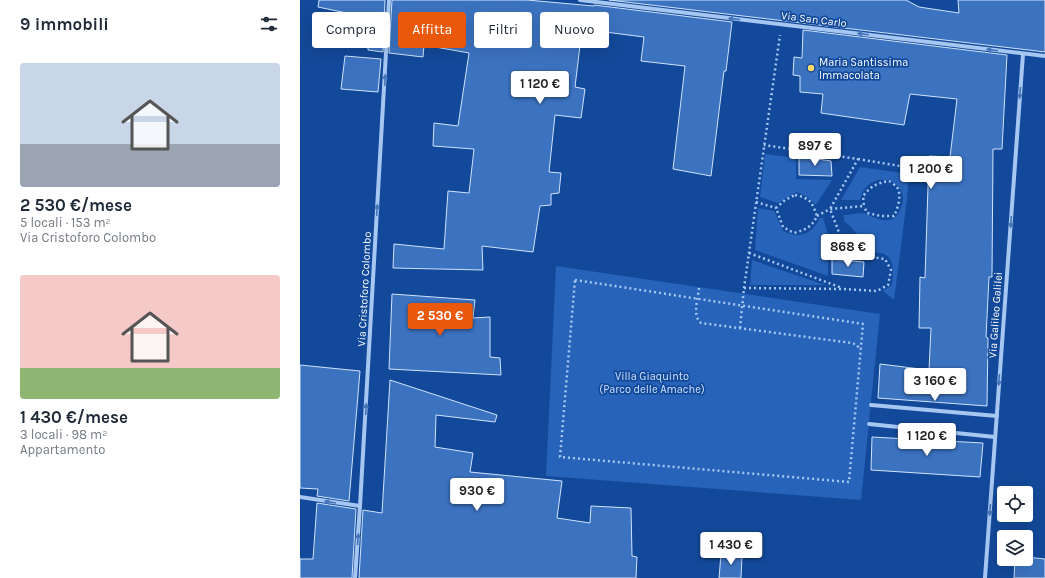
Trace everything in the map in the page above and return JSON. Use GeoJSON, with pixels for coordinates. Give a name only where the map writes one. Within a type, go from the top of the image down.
{"type":"FeatureCollection","features":[{"type":"Feature","properties":{"kind":"street","name":"Via Cristoforo Colombo"},"geometry":{"type":"LineString","coordinates":[[355,578],[389,0]]}},
{"type":"Feature","properties":{"kind":"street","name":"Via San Carlo"},"geometry":{"type":"LineString","coordinates":[[580,0],[1045,56]]}},
{"type":"Feature","properties":{"kind":"street","name":"Via Galileo Galilei"},"geometry":{"type":"LineString","coordinates":[[985,578],[1023,54]]}},
{"type":"Feature","properties":{"kind":"street"},"geometry":{"type":"LineString","coordinates":[[871,405],[997,416]]}},
{"type":"Feature","properties":{"kind":"street"},"geometry":{"type":"LineString","coordinates":[[869,424],[995,437]]}},
{"type":"Feature","properties":{"kind":"street"},"geometry":{"type":"LineString","coordinates":[[300,497],[360,506]]}},
{"type":"Feature","properties":{"kind":"path"},"geometry":{"type":"LineString","coordinates":[[740,328],[744,288],[781,24]]}},
{"type":"Feature","properties":{"kind":"path"},"geometry":{"type":"LineString","coordinates":[[764,145],[906,167]]}},
{"type":"Feature","properties":{"kind":"path"},"geometry":{"type":"LineString","coordinates":[[830,209],[858,159]]}},
{"type":"Feature","properties":{"kind":"path"},"geometry":{"type":"LineString","coordinates":[[889,181],[897,187],[899,206],[894,216],[881,216],[867,213],[864,206],[863,196],[869,188],[877,183],[889,181]]}},
{"type":"Feature","properties":{"kind":"path"},"geometry":{"type":"LineString","coordinates":[[776,208],[785,200],[795,195],[804,197],[812,203],[817,216]]}},
{"type":"Feature","properties":{"kind":"path"},"geometry":{"type":"LineString","coordinates":[[756,202],[776,208]]}},
{"type":"Feature","properties":{"kind":"path"},"geometry":{"type":"LineString","coordinates":[[776,208],[783,227],[794,233],[804,231],[813,224],[817,216],[830,209],[864,206]]}},
{"type":"Feature","properties":{"kind":"path"},"geometry":{"type":"LineString","coordinates":[[744,288],[844,289],[877,291],[888,285],[891,270],[885,259],[847,253],[830,209]]}},
{"type":"Feature","properties":{"kind":"path"},"geometry":{"type":"LineString","coordinates":[[749,252],[844,289]]}},
{"type":"Feature","properties":{"kind":"path"},"geometry":{"type":"LineString","coordinates":[[575,280],[743,305],[863,324],[849,482],[560,457],[575,280]]}},
{"type":"Feature","properties":{"kind":"path"},"geometry":{"type":"LineString","coordinates":[[699,288],[696,316],[698,321],[701,323],[852,343],[857,345],[861,351]]}},
{"type":"Feature","properties":{"kind":"green space"},"geometry":{"type":"Polygon","coordinates":[[[765,154],[796,158],[796,179],[832,180],[816,205],[807,197],[797,192],[778,203],[760,197],[765,154]]]}},
{"type":"Feature","properties":{"kind":"green space"},"geometry":{"type":"Polygon","coordinates":[[[860,167],[909,174],[894,300],[883,291],[892,285],[893,271],[889,257],[885,254],[862,250],[860,248],[857,235],[844,221],[844,215],[862,213],[881,220],[893,219],[900,210],[903,200],[901,191],[896,184],[889,181],[880,180],[872,183],[865,189],[860,200],[841,200],[860,167]]]}},
{"type":"Feature","properties":{"kind":"green space"},"geometry":{"type":"Polygon","coordinates":[[[758,208],[774,211],[783,231],[795,235],[809,232],[817,224],[820,218],[823,218],[834,255],[828,254],[828,276],[755,250],[758,208]]]}},
{"type":"Feature","properties":{"kind":"green space"},"geometry":{"type":"Polygon","coordinates":[[[752,260],[825,285],[750,285],[752,260]]]}},
{"type":"Feature","properties":{"kind":"green space","name":"Villa Giaquinto (Parco delle Amache)"},"geometry":{"type":"Polygon","coordinates":[[[556,266],[880,314],[861,500],[546,476],[556,266]]]}},
{"type":"Feature","properties":{"kind":"building"},"geometry":{"type":"Polygon","coordinates":[[[319,0],[385,0],[385,12],[342,12],[318,7],[319,0]]]}},
{"type":"Feature","properties":{"kind":"building"},"geometry":{"type":"Polygon","coordinates":[[[392,0],[527,0],[594,5],[732,22],[726,71],[724,71],[711,176],[673,169],[685,66],[641,61],[644,37],[609,32],[609,12],[540,12],[540,48],[580,48],[575,87],[585,89],[581,118],[555,115],[549,172],[561,173],[559,193],[551,194],[551,205],[540,206],[533,252],[482,246],[483,270],[393,268],[394,244],[444,249],[448,191],[469,193],[474,149],[433,146],[434,123],[458,126],[469,53],[441,48],[466,48],[466,12],[398,12],[398,48],[424,48],[423,57],[389,53],[392,0]]]}},
{"type":"Feature","properties":{"kind":"building"},"geometry":{"type":"Polygon","coordinates":[[[609,0],[906,0],[919,7],[959,13],[958,0],[1045,0],[1045,52],[609,0]]]}},
{"type":"Feature","properties":{"kind":"building"},"geometry":{"type":"Polygon","coordinates":[[[803,30],[1007,55],[1002,149],[993,149],[992,277],[989,277],[986,337],[988,338],[987,406],[878,398],[880,364],[929,370],[931,328],[919,328],[920,277],[925,278],[929,156],[950,157],[957,99],[910,94],[904,125],[821,113],[823,94],[800,92],[800,76],[793,75],[794,57],[802,58],[803,30]]]}},
{"type":"Feature","properties":{"kind":"building"},"geometry":{"type":"Polygon","coordinates":[[[368,48],[383,48],[383,52],[368,50],[368,48]]]}},
{"type":"Feature","properties":{"kind":"building"},"geometry":{"type":"Polygon","coordinates":[[[345,56],[381,59],[378,92],[341,89],[345,56]]]}},
{"type":"Feature","properties":{"kind":"building"},"geometry":{"type":"Polygon","coordinates":[[[799,156],[831,161],[832,176],[799,175],[799,156]]]}},
{"type":"Feature","properties":{"kind":"building"},"geometry":{"type":"Polygon","coordinates":[[[832,259],[864,262],[863,277],[832,274],[832,259]]]}},
{"type":"Feature","properties":{"kind":"building"},"geometry":{"type":"Polygon","coordinates":[[[392,294],[475,300],[473,318],[490,317],[490,357],[500,358],[501,375],[389,369],[392,294]]]}},
{"type":"Feature","properties":{"kind":"building"},"geometry":{"type":"Polygon","coordinates":[[[300,365],[360,371],[349,501],[317,496],[318,489],[300,488],[300,365]]]}},
{"type":"Feature","properties":{"kind":"building"},"geometry":{"type":"Polygon","coordinates":[[[390,380],[497,415],[495,422],[436,415],[435,447],[473,453],[470,472],[562,481],[557,518],[590,523],[591,506],[631,508],[632,556],[637,557],[636,578],[359,578],[363,510],[382,513],[390,380]]]}},
{"type":"Feature","properties":{"kind":"building"},"geometry":{"type":"Polygon","coordinates":[[[872,437],[983,443],[980,477],[871,470],[872,437]]]}},
{"type":"Feature","properties":{"kind":"building"},"geometry":{"type":"Polygon","coordinates":[[[317,503],[356,509],[352,578],[300,578],[300,559],[313,559],[317,503]]]}},
{"type":"Feature","properties":{"kind":"building"},"geometry":{"type":"Polygon","coordinates":[[[721,554],[742,555],[741,578],[719,578],[721,554]]]}},
{"type":"Feature","properties":{"kind":"building"},"geometry":{"type":"Polygon","coordinates":[[[1033,558],[1045,559],[1045,578],[1014,578],[1015,566],[1033,566],[1033,558]]]}},
{"type":"Feature","properties":{"kind":"place","name":"Maria Santissima Immacolata"},"geometry":{"type":"Point","coordinates":[811,68]}}]}
